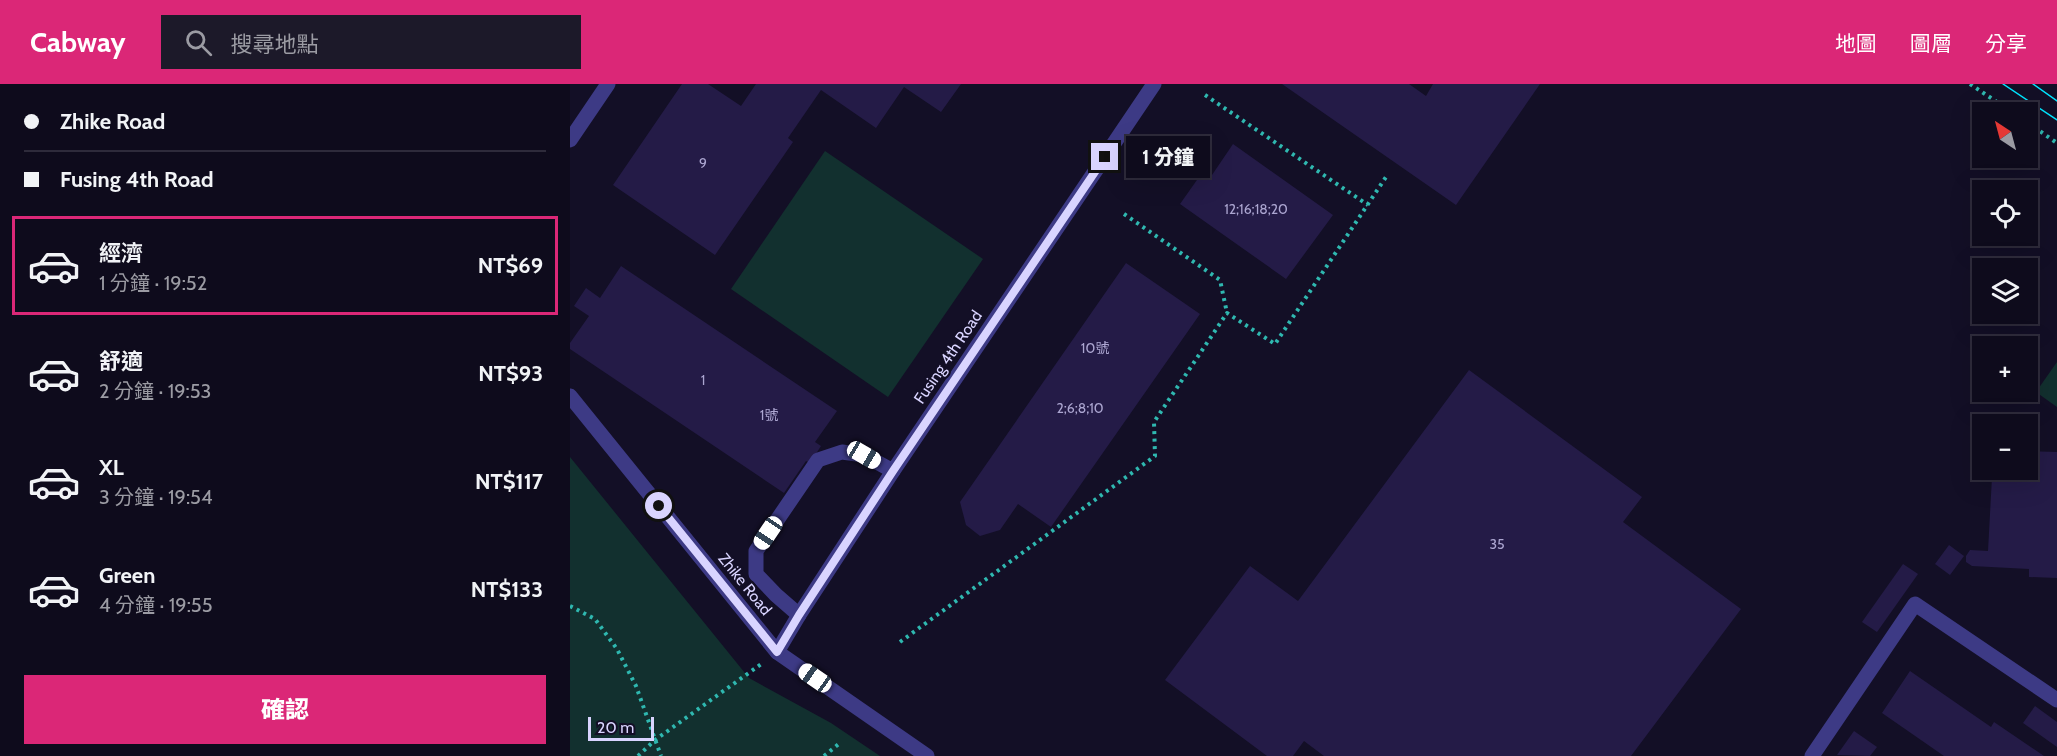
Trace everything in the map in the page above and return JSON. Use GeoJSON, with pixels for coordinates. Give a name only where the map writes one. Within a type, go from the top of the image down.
{"type":"FeatureCollection","features":[{"type":"Feature","properties":{"kind":"street"},"geometry":{"type":"LineString","coordinates":[[570,140],[608,84]]}},
{"type":"Feature","properties":{"kind":"street","name":"Fusing 4th Road"},"geometry":{"type":"LineString","coordinates":[[777,652],[893,471],[1154,84]]}},
{"type":"Feature","properties":{"kind":"street","name":"Zhike Road"},"geometry":{"type":"LineString","coordinates":[[570,396],[777,652],[927,756]]}},
{"type":"Feature","properties":{"kind":"street"},"geometry":{"type":"LineString","coordinates":[[799,615],[756,574],[756,551],[818,460],[842,452],[864,455],[893,471]]}},
{"type":"Feature","properties":{"kind":"street"},"geometry":{"type":"LineString","coordinates":[[1812,756],[1915,604],[2057,700]]}},
{"type":"Feature","properties":{"kind":"path"},"geometry":{"type":"LineString","coordinates":[[1970,84],[1997,102]]}},
{"type":"Feature","properties":{"kind":"path"},"geometry":{"type":"LineString","coordinates":[[1205,95],[1368,205]]}},
{"type":"Feature","properties":{"kind":"path"},"geometry":{"type":"LineString","coordinates":[[2038,130],[2057,143]]}},
{"type":"Feature","properties":{"kind":"path"},"geometry":{"type":"LineString","coordinates":[[1124,214],[1220,280],[1227,313],[1275,344],[1386,177]]}},
{"type":"Feature","properties":{"kind":"path"},"geometry":{"type":"LineString","coordinates":[[900,642],[1155,456],[1154,422],[1227,313]]}},
{"type":"Feature","properties":{"kind":"path"},"geometry":{"type":"LineString","coordinates":[[570,606],[595,619],[617,650],[636,686],[661,756]]}},
{"type":"Feature","properties":{"kind":"path"},"geometry":{"type":"LineString","coordinates":[[638,756],[655,740],[777,652]]}},
{"type":"Feature","properties":{"kind":"path"},"geometry":{"type":"LineString","coordinates":[[824,756],[840,743]]}},
{"type":"Feature","properties":{"kind":"green space"},"geometry":{"type":"Polygon","coordinates":[[[825,151],[983,259],[888,397],[731,289],[825,151]]]}},
{"type":"Feature","properties":{"kind":"green space"},"geometry":{"type":"Polygon","coordinates":[[[2057,362],[2057,407],[2038,393],[2038,389],[2057,362]]]}},
{"type":"Feature","properties":{"kind":"green space"},"geometry":{"type":"Polygon","coordinates":[[[570,457],[749,678],[831,723],[880,756],[570,756],[570,457]]]}},
{"type":"Feature","properties":{"kind":"building"},"geometry":{"type":"Polygon","coordinates":[[[682,84],[708,84],[741,106],[756,84],[961,84],[941,112],[904,87],[876,128],[821,90],[788,138],[793,142],[715,255],[613,185],[682,84]]]}},
{"type":"Feature","properties":{"kind":"building"},"geometry":{"type":"Polygon","coordinates":[[[1282,84],[1409,84],[1426,96],[1433,84],[1540,84],[1456,205],[1282,84]]]}},
{"type":"Feature","properties":{"kind":"building"},"geometry":{"type":"Polygon","coordinates":[[[1233,144],[1333,215],[1286,279],[1180,204],[1204,170],[1212,175],[1233,144]]]}},
{"type":"Feature","properties":{"kind":"building"},"geometry":{"type":"Polygon","coordinates":[[[1126,263],[1200,314],[1051,527],[1018,504],[1000,530],[980,536],[966,525],[960,502],[1126,263]]]}},
{"type":"Feature","properties":{"kind":"building"},"geometry":{"type":"Polygon","coordinates":[[[621,266],[837,411],[815,442],[821,446],[810,463],[806,461],[784,493],[570,349],[570,343],[589,316],[574,306],[586,288],[600,298],[621,266]]]}},
{"type":"Feature","properties":{"kind":"building"},"geometry":{"type":"Polygon","coordinates":[[[1469,370],[1642,497],[1623,522],[1741,609],[1631,756],[1324,756],[1304,741],[1293,756],[1267,756],[1165,680],[1250,566],[1298,601],[1469,370]]]}},
{"type":"Feature","properties":{"kind":"building"},"geometry":{"type":"Polygon","coordinates":[[[2038,451],[2057,452],[2057,578],[2029,577],[2029,569],[1972,566],[1966,562],[1966,556],[1970,550],[1988,551],[1992,480],[2038,480],[2038,451]]]}},
{"type":"Feature","properties":{"kind":"building"},"geometry":{"type":"Polygon","coordinates":[[[1949,545],[1964,556],[1950,575],[1935,564],[1949,545]]]}},
{"type":"Feature","properties":{"kind":"building"},"geometry":{"type":"Polygon","coordinates":[[[1903,564],[1918,574],[1877,632],[1862,622],[1903,564]]]}},
{"type":"Feature","properties":{"kind":"building"},"geometry":{"type":"Polygon","coordinates":[[[1910,671],[1991,727],[1994,722],[2044,756],[1944,756],[1882,713],[1910,671]]]}},
{"type":"Feature","properties":{"kind":"building"},"geometry":{"type":"Polygon","coordinates":[[[2035,706],[2057,722],[2057,747],[2023,723],[2035,706]]]}},
{"type":"Feature","properties":{"kind":"building"},"geometry":{"type":"Polygon","coordinates":[[[1854,731],[1877,747],[1870,756],[1837,755],[1854,731]]]}},
{"type":"Feature","properties":{"kind":"tram line"},"geometry":{"type":"LineString","coordinates":[[2003,84],[2057,120]]}},
{"type":"Feature","properties":{"kind":"tram line"},"geometry":{"type":"LineString","coordinates":[[2033,84],[2057,101]]}},
{"type":"Feature","properties":{"kind":"route"},"geometry":{"type":"LineString","coordinates":[[659,506],[777,652],[893,471],[1105,157]]}}]}
